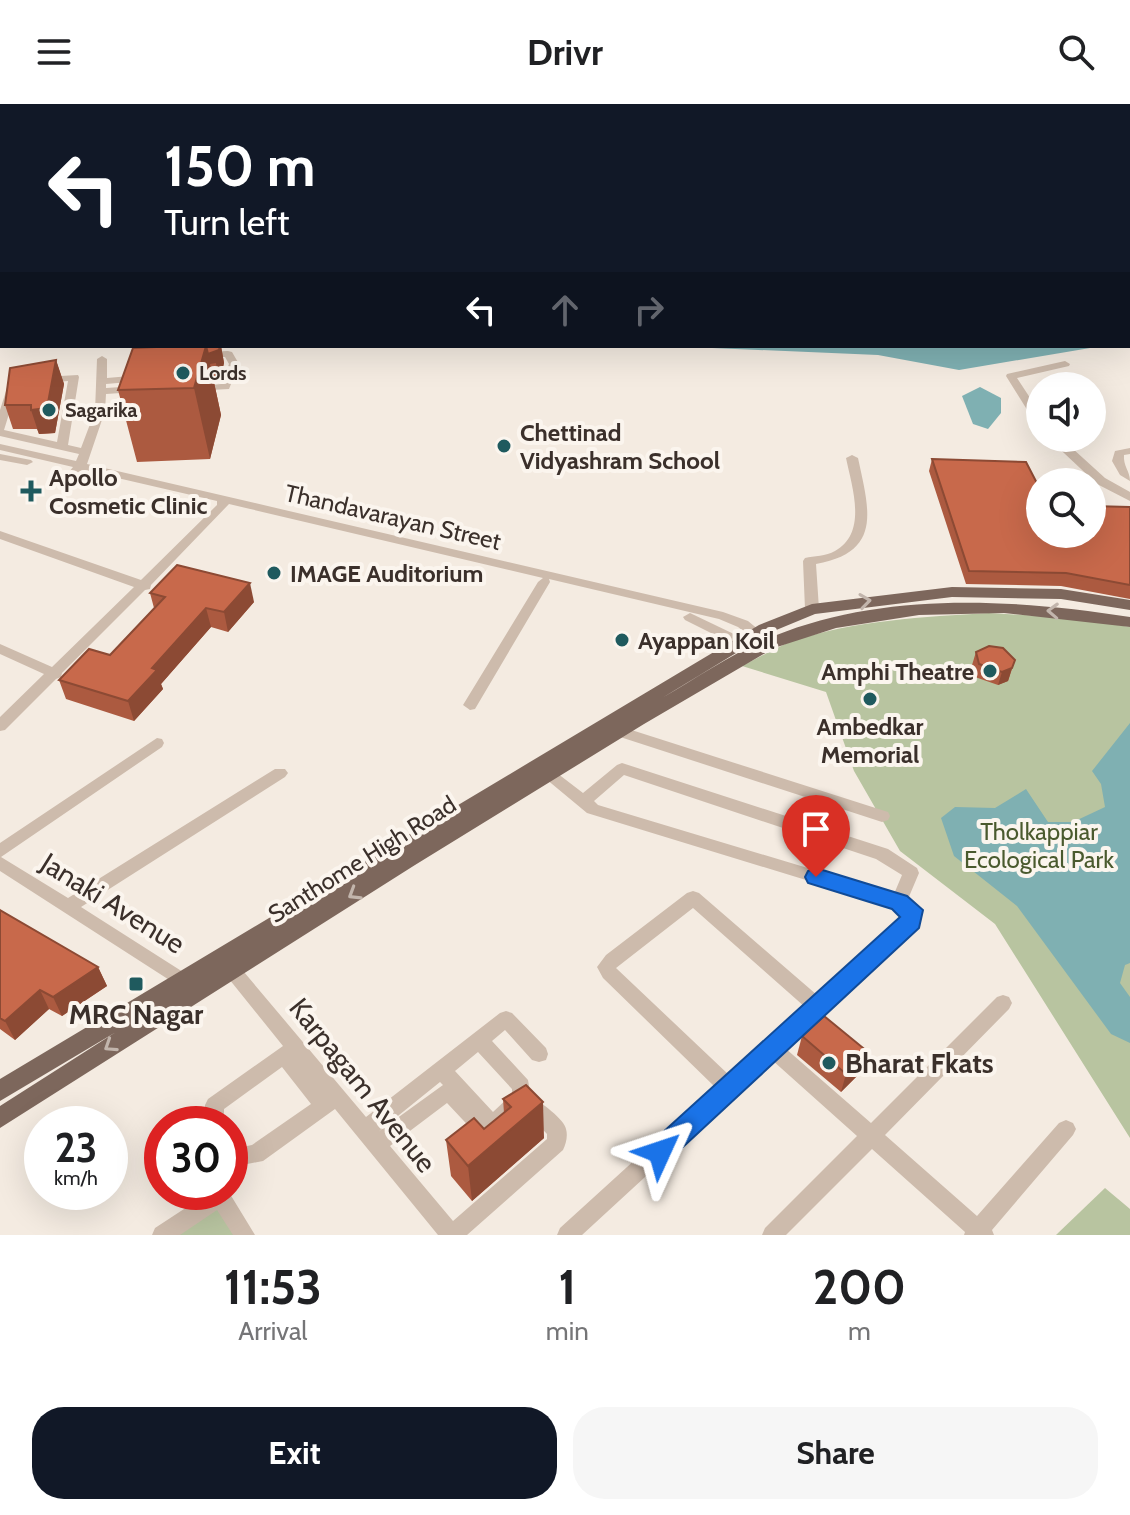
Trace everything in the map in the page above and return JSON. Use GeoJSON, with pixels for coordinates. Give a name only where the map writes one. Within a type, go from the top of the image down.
{"type":"FeatureCollection","features":[{"type":"Feature","properties":{"kind":"main road"},"geometry":{"type":"LineString","coordinates":[[756,642],[812,609],[884,598],[995,592],[1061,594],[1130,605]]}},
{"type":"Feature","properties":{"kind":"main road"},"geometry":{"type":"LineString","coordinates":[[756,642],[838,622],[915,612],[981,609],[1067,611],[1130,622]]}},
{"type":"Feature","properties":{"kind":"main road","name":"Santhome High Road"},"geometry":{"type":"LineString","coordinates":[[0,1091],[548,774],[756,642]]}},
{"type":"Feature","properties":{"kind":"main road","name":"Santhome High Road"},"geometry":{"type":"LineString","coordinates":[[226,963],[756,642]]}},
{"type":"Feature","properties":{"kind":"main road","name":"Santhome High Road"},"geometry":{"type":"LineString","coordinates":[[0,1118],[188,985]]}},
{"type":"Feature","properties":{"kind":"street"},"geometry":{"type":"LineString","coordinates":[[183,390],[219,389],[227,385],[234,364],[231,356],[223,353],[195,355]]}},
{"type":"Feature","properties":{"kind":"street"},"geometry":{"type":"LineString","coordinates":[[22,382],[9,391],[0,430],[62,447],[81,463],[103,383],[102,359]]}},
{"type":"Feature","properties":{"kind":"street"},"geometry":{"type":"LineString","coordinates":[[1029,372],[1065,364]]}},
{"type":"Feature","properties":{"kind":"street"},"geometry":{"type":"LineString","coordinates":[[1026,373],[1011,376],[1026,400]]}},
{"type":"Feature","properties":{"kind":"street"},"geometry":{"type":"LineString","coordinates":[[37,380],[72,376],[74,383],[62,447]]}},
{"type":"Feature","properties":{"kind":"street"},"geometry":{"type":"LineString","coordinates":[[74,383],[145,382]]}},
{"type":"Feature","properties":{"kind":"street","name":"Thandavarayan Street"},"geometry":{"type":"LineString","coordinates":[[0,447],[81,463],[223,503],[413,548],[723,616],[756,642]]}},
{"type":"Feature","properties":{"kind":"street"},"geometry":{"type":"LineString","coordinates":[[1130,451],[1119,453],[1117,460],[1122,471],[1130,477]]}},
{"type":"Feature","properties":{"kind":"street"},"geometry":{"type":"LineString","coordinates":[[1069,452],[1101,481],[1130,497]]}},
{"type":"Feature","properties":{"kind":"street","name":"Thandavarayan Street"},"geometry":{"type":"LineString","coordinates":[[0,457],[81,463]]}},
{"type":"Feature","properties":{"kind":"street"},"geometry":{"type":"LineString","coordinates":[[812,609],[809,561],[843,553],[857,536],[862,523],[852,458]]}},
{"type":"Feature","properties":{"kind":"street"},"geometry":{"type":"LineString","coordinates":[[0,726],[145,586],[223,503]]}},
{"type":"Feature","properties":{"kind":"street"},"geometry":{"type":"LineString","coordinates":[[0,535],[145,586]]}},
{"type":"Feature","properties":{"kind":"street","name":"Thandavarayan Street"},"geometry":{"type":"LineString","coordinates":[[413,548],[702,620],[756,642]]}},
{"type":"Feature","properties":{"kind":"street"},"geometry":{"type":"LineString","coordinates":[[470,705],[544,582]]}},
{"type":"Feature","properties":{"kind":"street"},"geometry":{"type":"LineString","coordinates":[[0,649],[56,674]]}},
{"type":"Feature","properties":{"kind":"street"},"geometry":{"type":"LineString","coordinates":[[619,731],[882,816]]}},
{"type":"Feature","properties":{"kind":"street"},"geometry":{"type":"LineString","coordinates":[[0,851],[157,743]]}},
{"type":"Feature","properties":{"kind":"street"},"geometry":{"type":"LineString","coordinates":[[582,802],[622,769],[882,854],[911,873],[899,902]]}},
{"type":"Feature","properties":{"kind":"street"},"geometry":{"type":"LineString","coordinates":[[69,906],[280,773]]}},
{"type":"Feature","properties":{"kind":"street"},"geometry":{"type":"LineString","coordinates":[[548,774],[593,809],[899,902],[912,910],[911,921],[819,1008],[567,1235]]}},
{"type":"Feature","properties":{"kind":"street","name":"Janaki Avenue"},"geometry":{"type":"LineString","coordinates":[[0,863],[188,985]]}},
{"type":"Feature","properties":{"kind":"street"},"geometry":{"type":"LineString","coordinates":[[730,1089],[609,973],[606,967],[612,960],[693,898],[819,1008]]}},
{"type":"Feature","properties":{"kind":"street","name":"Karpagam Avenue"},"geometry":{"type":"LineString","coordinates":[[226,963],[331,1102],[370,1137],[451,1235]]}},
{"type":"Feature","properties":{"kind":"street"},"geometry":{"type":"LineString","coordinates":[[772,1235],[1003,1003]]}},
{"type":"Feature","properties":{"kind":"street"},"geometry":{"type":"LineString","coordinates":[[370,1137],[441,1069],[506,1019],[539,1054]]}},
{"type":"Feature","properties":{"kind":"street"},"geometry":{"type":"LineString","coordinates":[[441,1069],[486,1120],[496,1121],[522,1098],[521,1086],[479,1040]]}},
{"type":"Feature","properties":{"kind":"street"},"geometry":{"type":"LineString","coordinates":[[774,1050],[979,1233],[1066,1129]]}},
{"type":"Feature","properties":{"kind":"street"},"geometry":{"type":"LineString","coordinates":[[215,1106],[290,1051]]}},
{"type":"Feature","properties":{"kind":"street"},"geometry":{"type":"LineString","coordinates":[[370,1137],[446,1093],[450,1093],[483,1130],[495,1128],[529,1105],[557,1130],[556,1143],[451,1235]]}},
{"type":"Feature","properties":{"kind":"street"},"geometry":{"type":"LineString","coordinates":[[248,1155],[256,1154],[331,1102]]}},
{"type":"Feature","properties":{"kind":"street"},"geometry":{"type":"LineString","coordinates":[[162,1235],[217,1199],[223,1201],[245,1235]]}},
{"type":"Feature","properties":{"kind":"green space","name":"Tholkappiar Ecological Park"},"geometry":{"type":"Polygon","coordinates":[[[989,613],[1074,618],[1130,627],[1130,1138],[995,924],[900,851],[854,771],[826,692],[742,666],[793,641],[841,628],[989,613]]]}},
{"type":"Feature","properties":{"kind":"green space"},"geometry":{"type":"Polygon","coordinates":[[[1105,1188],[1130,1209],[1130,1235],[1056,1235],[1105,1188]]]}},
{"type":"Feature","properties":{"kind":"green space"},"geometry":{"type":"Polygon","coordinates":[[[213,1210],[224,1210],[241,1235],[173,1235],[213,1210]]]}},
{"type":"Feature","properties":{"kind":"water"},"geometry":{"type":"Polygon","coordinates":[[[713,348],[1090,348],[959,370],[878,355],[713,348]]]}},
{"type":"Feature","properties":{"kind":"water"},"geometry":{"type":"Polygon","coordinates":[[[980,387],[1001,398],[1001,413],[988,429],[973,424],[962,396],[980,387]]]}},
{"type":"Feature","properties":{"kind":"water"},"geometry":{"type":"Polygon","coordinates":[[[1130,723],[1130,963],[1125,965],[1120,983],[1130,997],[1130,1043],[1111,1034],[1017,906],[954,856],[941,818],[955,807],[995,808],[1026,789],[1048,822],[1073,822],[1105,807],[1101,784],[1092,771],[1130,723]]]}},
{"type":"Feature","properties":{"kind":"building"},"geometry":{"type":"Polygon","coordinates":[[[133,348],[205,348],[194,388],[118,390],[133,348]]]}},
{"type":"Feature","properties":{"kind":"building"},"geometry":{"type":"Polygon","coordinates":[[[206,348],[220,348],[219,350],[208,354],[206,348]]]}},
{"type":"Feature","properties":{"kind":"building"},"geometry":{"type":"Polygon","coordinates":[[[56,360],[47,408],[31,410],[31,405],[5,405],[10,368],[56,360]]]}},
{"type":"Feature","properties":{"kind":"building"},"geometry":{"type":"Polygon","coordinates":[[[932,459],[1026,462],[1029,468],[1026,468],[1026,548],[1106,548],[1106,506],[1130,507],[1130,585],[1066,573],[969,571],[932,459]]]}},
{"type":"Feature","properties":{"kind":"building"},"geometry":{"type":"Polygon","coordinates":[[[177,565],[250,583],[224,612],[206,608],[152,668],[157,670],[128,701],[59,680],[89,649],[110,655],[165,597],[150,593],[177,565]]]}},
{"type":"Feature","properties":{"kind":"building"},"geometry":{"type":"Polygon","coordinates":[[[989,646],[1003,648],[1015,660],[1012,668],[1002,672],[979,664],[976,652],[989,646]]]}},
{"type":"Feature","properties":{"kind":"building"},"geometry":{"type":"Polygon","coordinates":[[[0,910],[98,967],[53,997],[40,990],[5,1021],[0,1018],[0,910]]]}},
{"type":"Feature","properties":{"kind":"building"},"geometry":{"type":"Polygon","coordinates":[[[824,1016],[868,1052],[846,1074],[802,1036],[824,1016]]]}},
{"type":"Feature","properties":{"kind":"building"},"geometry":{"type":"Polygon","coordinates":[[[526,1085],[543,1102],[468,1166],[446,1140],[474,1118],[484,1129],[511,1107],[503,1099],[526,1085]]]}},
{"type":"Feature","properties":{"kind":"place","name":"Lords"},"geometry":{"type":"Point","coordinates":[183,373]}},
{"type":"Feature","properties":{"kind":"place","name":"Sagarika"},"geometry":{"type":"Point","coordinates":[49,410]}},
{"type":"Feature","properties":{"kind":"place","name":"Chettinad Vidyashram School"},"geometry":{"type":"Point","coordinates":[504,446]}},
{"type":"Feature","properties":{"kind":"place","name":"Apollo Cosmetic Clinic"},"geometry":{"type":"Point","coordinates":[31,491]}},
{"type":"Feature","properties":{"kind":"place","name":"IMAGE Auditorium"},"geometry":{"type":"Point","coordinates":[274,573]}},
{"type":"Feature","properties":{"kind":"place","name":"Ayappan Koil"},"geometry":{"type":"Point","coordinates":[622,640]}},
{"type":"Feature","properties":{"kind":"place","name":"Amphi Theatre"},"geometry":{"type":"Point","coordinates":[990,671]}},
{"type":"Feature","properties":{"kind":"place","name":"Ambedkar Memorial"},"geometry":{"type":"Point","coordinates":[870,699]}},
{"type":"Feature","properties":{"kind":"place","name":"MRC Nagar"},"geometry":{"type":"Point","coordinates":[136,984]}},
{"type":"Feature","properties":{"kind":"place","name":"Bharat Fkats"},"geometry":{"type":"Point","coordinates":[829,1063]}},
{"type":"Feature","properties":{"kind":"route"},"geometry":{"type":"LineString","coordinates":[[660,1152],[911,921],[912,910],[899,902],[816,877]]}}]}
